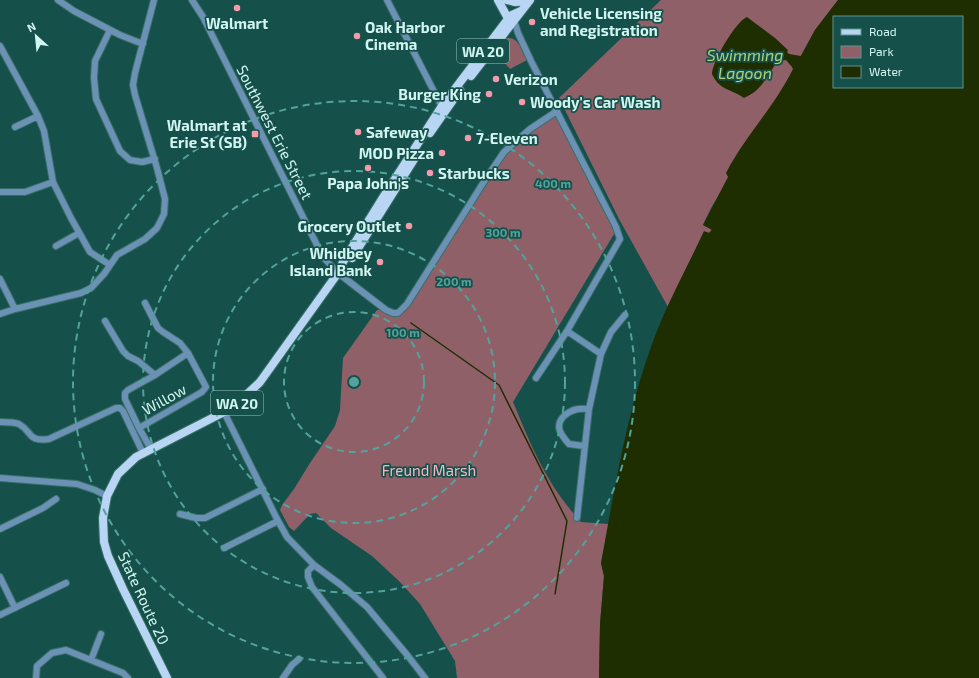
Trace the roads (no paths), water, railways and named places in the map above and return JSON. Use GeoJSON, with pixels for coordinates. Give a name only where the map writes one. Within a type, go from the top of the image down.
{"type":"FeatureCollection","features":[{"type":"Feature","properties":{"kind":"main road","name":"WA 20"},"geometry":{"type":"LineString","coordinates":[[442,106],[511,20],[498,0]]}},
{"type":"Feature","properties":{"kind":"main road"},"geometry":{"type":"LineString","coordinates":[[506,0],[515,2],[530,0],[521,11],[511,20],[506,0]]}},
{"type":"Feature","properties":{"kind":"main road","name":"State Route 20"},"geometry":{"type":"LineString","coordinates":[[167,678],[124,593],[108,556],[104,542],[103,518],[107,496],[118,474],[136,457],[224,412],[242,399],[260,382],[338,273],[350,261],[443,115],[511,20]]}},
{"type":"Feature","properties":{"kind":"main road","name":"State Route 20"},"geometry":{"type":"LineString","coordinates":[[338,273],[343,262],[382,199],[442,106]]}},
{"type":"Feature","properties":{"kind":"street"},"geometry":{"type":"LineString","coordinates":[[58,0],[70,9],[110,30],[143,44]]}},
{"type":"Feature","properties":{"kind":"street"},"geometry":{"type":"LineString","coordinates":[[0,314],[86,291],[96,284],[120,252],[151,234],[161,221],[165,206],[165,199],[134,90],[134,73],[154,0]]}},
{"type":"Feature","properties":{"kind":"street","name":"Southwest Erie Street"},"geometry":{"type":"LineString","coordinates":[[192,0],[203,18],[323,257],[338,273],[386,310],[393,313],[398,313],[407,304],[504,152],[530,129],[557,111]]}},
{"type":"Feature","properties":{"kind":"street"},"geometry":{"type":"LineString","coordinates":[[387,0],[443,108],[443,115]]}},
{"type":"Feature","properties":{"kind":"street"},"geometry":{"type":"LineString","coordinates":[[511,20],[616,227],[620,239],[567,331],[536,378]]}},
{"type":"Feature","properties":{"kind":"street"},"geometry":{"type":"LineString","coordinates":[[110,30],[95,61],[94,78],[96,99],[120,150],[130,160],[142,162],[155,160]]}},
{"type":"Feature","properties":{"kind":"street"},"geometry":{"type":"LineString","coordinates":[[0,46],[2,56],[38,116],[44,131],[53,182],[79,234],[90,252],[110,265]]}},
{"type":"Feature","properties":{"kind":"street"},"geometry":{"type":"LineString","coordinates":[[15,127],[38,116]]}},
{"type":"Feature","properties":{"kind":"street"},"geometry":{"type":"LineString","coordinates":[[0,192],[25,192],[53,182]]}},
{"type":"Feature","properties":{"kind":"street"},"geometry":{"type":"LineString","coordinates":[[56,246],[79,234]]}},
{"type":"Feature","properties":{"kind":"street"},"geometry":{"type":"LineString","coordinates":[[0,280],[15,309]]}},
{"type":"Feature","properties":{"kind":"street"},"geometry":{"type":"LineString","coordinates":[[145,303],[158,328],[180,343],[188,353],[155,375],[128,390],[126,393],[125,399],[139,428],[147,451]]}},
{"type":"Feature","properties":{"kind":"street"},"geometry":{"type":"LineString","coordinates":[[576,518],[588,409],[601,354],[611,332],[625,315]]}},
{"type":"Feature","properties":{"kind":"street"},"geometry":{"type":"LineString","coordinates":[[105,321],[128,356],[138,361],[155,375]]}},
{"type":"Feature","properties":{"kind":"street"},"geometry":{"type":"LineString","coordinates":[[567,331],[601,354]]}},
{"type":"Feature","properties":{"kind":"street","name":"Willow"},"geometry":{"type":"LineString","coordinates":[[139,428],[202,392],[206,388],[188,353]]}},
{"type":"Feature","properties":{"kind":"street"},"geometry":{"type":"LineString","coordinates":[[0,422],[18,424],[34,439],[41,440],[49,439],[116,408],[120,408],[147,451]]}},
{"type":"Feature","properties":{"kind":"street"},"geometry":{"type":"LineString","coordinates":[[584,446],[569,444],[562,435],[559,424],[569,412],[577,408],[588,409]]}},
{"type":"Feature","properties":{"kind":"street"},"geometry":{"type":"LineString","coordinates":[[224,412],[287,537],[316,567],[367,607],[425,678]]}},
{"type":"Feature","properties":{"kind":"street"},"geometry":{"type":"LineString","coordinates":[[0,478],[77,484],[107,496]]}},
{"type":"Feature","properties":{"kind":"street"},"geometry":{"type":"LineString","coordinates":[[180,514],[196,518],[205,518],[263,489]]}},
{"type":"Feature","properties":{"kind":"street"},"geometry":{"type":"LineString","coordinates":[[0,529],[43,508],[56,499]]}},
{"type":"Feature","properties":{"kind":"street"},"geometry":{"type":"LineString","coordinates":[[224,548],[278,521]]}},
{"type":"Feature","properties":{"kind":"street"},"geometry":{"type":"LineString","coordinates":[[316,567],[308,577],[312,587],[383,678]]}},
{"type":"Feature","properties":{"kind":"street"},"geometry":{"type":"LineString","coordinates":[[0,577],[15,608]]}},
{"type":"Feature","properties":{"kind":"street"},"geometry":{"type":"LineString","coordinates":[[0,615],[66,584]]}},
{"type":"Feature","properties":{"kind":"street"},"geometry":{"type":"LineString","coordinates":[[91,660],[101,634]]}},
{"type":"Feature","properties":{"kind":"street"},"geometry":{"type":"LineString","coordinates":[[36,678],[37,666],[52,653],[66,650],[123,673],[128,678]]}},
{"type":"Feature","properties":{"kind":"street"},"geometry":{"type":"LineString","coordinates":[[283,678],[292,665],[299,659]]}},
{"type":"Feature","properties":{"kind":"water","name":"Swimming Lagoon"},"geometry":{"type":"Polygon","coordinates":[[[838,0],[979,0],[979,678],[599,678],[600,624],[604,576],[601,563],[622,454],[634,400],[642,373],[663,317],[704,231],[709,233],[712,230],[703,225],[728,177],[726,173],[742,146],[778,96],[793,69],[786,60],[778,61],[760,87],[744,98],[718,84],[712,74],[713,68],[725,42],[742,20],[747,17],[775,38],[788,50],[787,52],[789,54],[801,56],[815,30],[838,0]]]}},
{"type":"Feature","properties":{"kind":"waterway"},"geometry":{"type":"LineString","coordinates":[[411,323],[499,385],[567,521],[555,594]]}},
{"type":"Feature","properties":{"kind":"place","name":"Walmart"},"geometry":{"type":"Point","coordinates":[237,8]}},
{"type":"Feature","properties":{"kind":"place","name":"Vehicle Licensing and Registration"},"geometry":{"type":"Point","coordinates":[532,22]}},
{"type":"Feature","properties":{"kind":"place","name":"Oak Harbor Cinema"},"geometry":{"type":"Point","coordinates":[357,36]}},
{"type":"Feature","properties":{"kind":"place","name":"Verizon"},"geometry":{"type":"Point","coordinates":[496,79]}},
{"type":"Feature","properties":{"kind":"place","name":"Burger King"},"geometry":{"type":"Point","coordinates":[489,94]}},
{"type":"Feature","properties":{"kind":"place","name":"Woody's Car Wash"},"geometry":{"type":"Point","coordinates":[522,102]}},
{"type":"Feature","properties":{"kind":"place","name":"Safeway"},"geometry":{"type":"Point","coordinates":[358,132]}},
{"type":"Feature","properties":{"kind":"place","name":"Walmart at Erie St (SB)"},"geometry":{"type":"Point","coordinates":[255,134]}},
{"type":"Feature","properties":{"kind":"place","name":"7-Eleven"},"geometry":{"type":"Point","coordinates":[468,138]}},
{"type":"Feature","properties":{"kind":"place","name":"MOD Pizza"},"geometry":{"type":"Point","coordinates":[442,153]}},
{"type":"Feature","properties":{"kind":"place","name":"Papa John's"},"geometry":{"type":"Point","coordinates":[368,168]}},
{"type":"Feature","properties":{"kind":"place","name":"Starbucks"},"geometry":{"type":"Point","coordinates":[430,173]}},
{"type":"Feature","properties":{"kind":"place","name":"Grocery Outlet"},"geometry":{"type":"Point","coordinates":[409,226]}},
{"type":"Feature","properties":{"kind":"place","name":"Whidbey Island Bank"},"geometry":{"type":"Point","coordinates":[380,262]}},
{"type":"Feature","properties":{"kind":"park label","name":"Freund Marsh"},"geometry":{"type":"Point","coordinates":[429,470]}}]}
